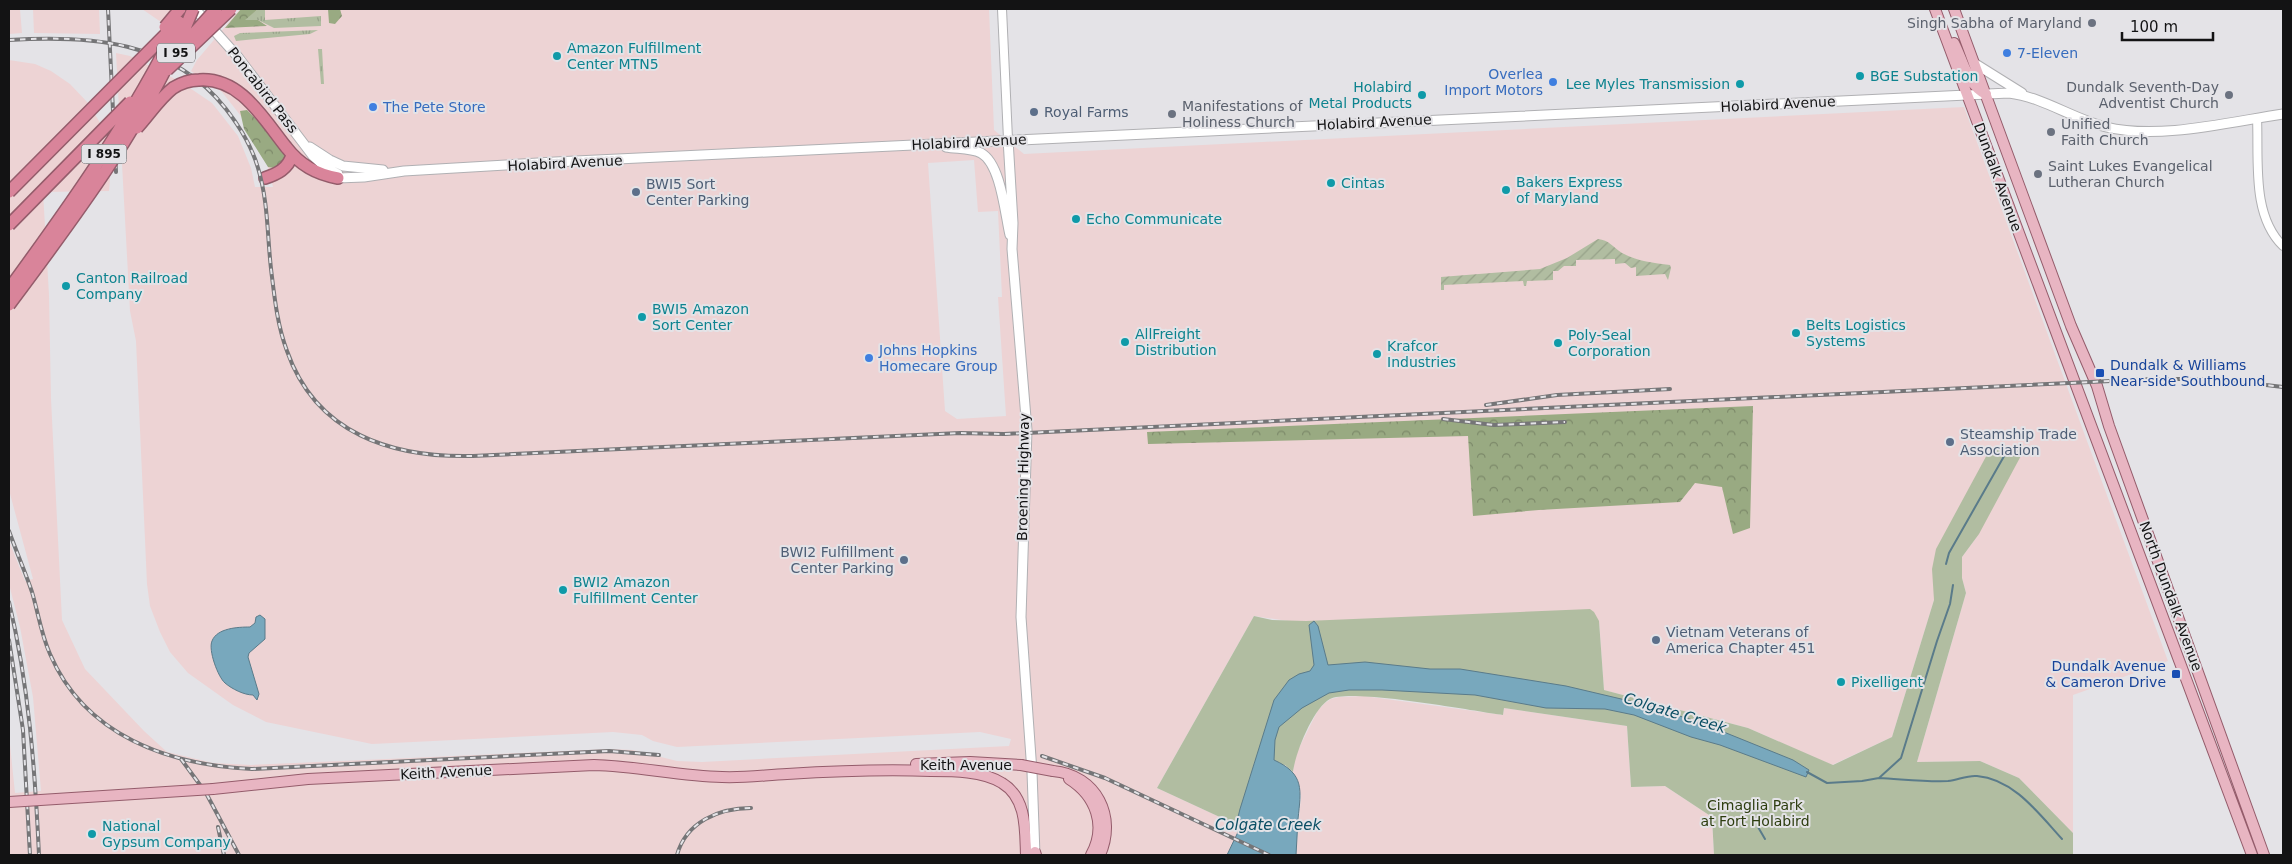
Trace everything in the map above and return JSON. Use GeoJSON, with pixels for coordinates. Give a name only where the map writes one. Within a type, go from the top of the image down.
{"type":"FeatureCollection","features":[{"type":"Feature","properties":{"kind":"highway"},"geometry":{"type":"LineString","coordinates":[[131,69],[180,9]]}},
{"type":"Feature","properties":{"kind":"highway","name":"I 895"},"geometry":{"type":"LineString","coordinates":[[9,290],[57,224],[113,140],[162,56],[185,9]]}},
{"type":"Feature","properties":{"kind":"highway","name":"I 95"},"geometry":{"type":"LineString","coordinates":[[9,192],[193,9]]}},
{"type":"Feature","properties":{"kind":"highway","name":"I 895"},"geometry":{"type":"LineString","coordinates":[[9,305],[65,230],[124,143],[170,59],[193,9]]}},
{"type":"Feature","properties":{"kind":"highway","name":"I 95"},"geometry":{"type":"LineString","coordinates":[[9,225],[135,97],[216,9]]}},
{"type":"Feature","properties":{"kind":"highway"},"geometry":{"type":"LineString","coordinates":[[135,97],[180,60],[231,9]]}},
{"type":"Feature","properties":{"kind":"highway"},"geometry":{"type":"LineString","coordinates":[[124,143],[174,87],[192,80],[228,84],[247,99],[289,151],[309,169],[323,175],[338,178]]}},
{"type":"Feature","properties":{"kind":"highway"},"geometry":{"type":"LineString","coordinates":[[264,178],[281,171],[290,162],[289,151]]}},
{"type":"Feature","properties":{"kind":"main road","name":"Poncabird Pass"},"geometry":{"type":"LineString","coordinates":[[193,9],[220,36],[320,163],[331,172],[364,177]]}},
{"type":"Feature","properties":{"kind":"main road","name":"Dundalk Avenue"},"geometry":{"type":"LineString","coordinates":[[1954,9],[2077,338]]}},
{"type":"Feature","properties":{"kind":"main road","name":"Dundalk Avenue"},"geometry":{"type":"LineString","coordinates":[[1936,10],[2062,344]]}},
{"type":"Feature","properties":{"kind":"main road"},"geometry":{"type":"LineString","coordinates":[[1936,10],[1960,55],[1971,81],[1978,91],[1986,94]]}},
{"type":"Feature","properties":{"kind":"main road"},"geometry":{"type":"LineString","coordinates":[[1974,63],[2029,97]]}},
{"type":"Feature","properties":{"kind":"main road","name":"Holabird Avenue"},"geometry":{"type":"LineString","coordinates":[[338,178],[364,177],[404,170],[1968,94],[2009,93],[2029,97],[2105,127],[2129,131],[2166,131],[2283,114]]}},
{"type":"Feature","properties":{"kind":"main road","name":"Broening Highway"},"geometry":{"type":"LineString","coordinates":[[1008,140],[1013,223],[1012,249],[1027,430],[1020,617],[1032,772],[1033,854]]}},
{"type":"Feature","properties":{"kind":"main road","name":"Poncabird Pass"},"geometry":{"type":"LineString","coordinates":[[305,144],[343,166],[404,170]]}},
{"type":"Feature","properties":{"kind":"main road"},"geometry":{"type":"LineString","coordinates":[[921,145],[978,152],[990,161],[996,172],[1012,249]]}},
{"type":"Feature","properties":{"kind":"main road","name":"North Dundalk Avenue"},"geometry":{"type":"LineString","coordinates":[[2077,338],[2097,386],[2109,426],[2264,855]]}},
{"type":"Feature","properties":{"kind":"main road","name":"North Dundalk Avenue"},"geometry":{"type":"LineString","coordinates":[[2062,344],[2252,855]]}},
{"type":"Feature","properties":{"kind":"main road","name":"Keith Avenue"},"geometry":{"type":"LineString","coordinates":[[9,802],[145,794],[358,776],[594,765],[632,767],[673,775],[725,778],[883,769],[948,762],[991,762],[1053,771],[1072,778],[1094,790],[1103,805],[1106,833],[1100,855]]}},
{"type":"Feature","properties":{"kind":"main road","name":"Keith Avenue"},"geometry":{"type":"LineString","coordinates":[[883,769],[954,771],[991,778],[1002,783],[1013,792],[1023,812],[1033,854]]}},
{"type":"Feature","properties":{"kind":"main road"},"geometry":{"type":"LineString","coordinates":[[1072,778],[1090,798],[1097,815],[1098,834],[1091,855]]}},
{"type":"Feature","properties":{"kind":"street","name":"Broening Highway"},"geometry":{"type":"LineString","coordinates":[[1002,9],[1008,140]]}},
{"type":"Feature","properties":{"kind":"street"},"geometry":{"type":"LineString","coordinates":[[2257,118],[2262,209],[2272,232],[2283,246]]}},
{"type":"Feature","properties":{"kind":"shaded area"},"geometry":{"type":"Polygon","coordinates":[[[9,9],[20,9],[22,33],[9,34],[9,9]]]}},
{"type":"Feature","properties":{"kind":"shaded area"},"geometry":{"type":"Polygon","coordinates":[[[33,9],[99,9],[100,34],[34,33],[33,9]]]}},
{"type":"Feature","properties":{"kind":"shaded area"},"geometry":{"type":"Polygon","coordinates":[[[142,9],[173,9],[161,22],[142,9]]]}},
{"type":"Feature","properties":{"kind":"shaded area"},"geometry":{"type":"Polygon","coordinates":[[[240,9],[989,9],[994,130],[1024,154],[1964,107],[2168,661],[2073,695],[2073,833],[2019,778],[1980,761],[1917,762],[1966,593],[1962,578],[1962,557],[1979,534],[1934,586],[1934,600],[1892,737],[1832,765],[1748,728],[1604,690],[1599,621],[1288,621],[1254,616],[1157,788],[1237,825],[1238,832],[1227,855],[9,855],[9,735],[15,793],[41,791],[33,697],[20,627],[9,584],[9,541],[25,581],[33,579],[9,490],[9,60],[35,64],[51,71],[70,84],[89,104],[106,137],[110,179],[109,191],[43,192],[62,620],[85,669],[144,731],[167,752],[213,763],[251,765],[609,749],[633,750],[677,761],[702,762],[1009,746],[1011,739],[980,732],[677,747],[653,741],[642,735],[613,732],[372,744],[266,722],[233,705],[188,673],[170,652],[160,632],[150,606],[147,584],[136,341],[130,311],[116,53],[130,56],[181,82],[212,103],[238,136],[251,168],[255,187],[273,187],[267,164],[248,125],[222,92],[191,71],[197,60],[240,9]],[[974,160],[928,163],[945,411],[957,419],[1006,416],[998,297],[1002,297],[998,211],[978,212],[974,160]]]}},
{"type":"Feature","properties":{"kind":"shaded area"},"geometry":{"type":"Polygon","coordinates":[[[1364,696],[1503,715],[1504,708],[1627,726],[1631,787],[1665,786],[1712,817],[1714,855],[1296,855],[1301,796],[1293,772],[1295,756],[1318,710],[1325,703],[1339,697],[1364,696]]]}},
{"type":"Feature","properties":{"kind":"green space"},"geometry":{"type":"Polygon","coordinates":[[[241,9],[258,9],[245,20],[258,20],[267,26],[225,28],[241,9]]]}},
{"type":"Feature","properties":{"kind":"green space"},"geometry":{"type":"Polygon","coordinates":[[[258,9],[265,9],[265,20],[321,16],[321,26],[274,28],[258,20],[244,20],[258,9]]]}},
{"type":"Feature","properties":{"kind":"green space"},"geometry":{"type":"Polygon","coordinates":[[[328,9],[340,9],[342,16],[335,24],[329,23],[328,9]]]}},
{"type":"Feature","properties":{"kind":"green space"},"geometry":{"type":"Polygon","coordinates":[[[318,30],[310,34],[236,41],[234,36],[240,33],[318,30]]]}},
{"type":"Feature","properties":{"kind":"green space"},"geometry":{"type":"Polygon","coordinates":[[[318,49],[322,49],[324,84],[321,84],[318,49]]]}},
{"type":"Feature","properties":{"kind":"green space"},"geometry":{"type":"Polygon","coordinates":[[[247,110],[283,147],[287,158],[284,165],[274,168],[268,167],[244,129],[240,111],[247,110]]]}},
{"type":"Feature","properties":{"kind":"green space"},"geometry":{"type":"Polygon","coordinates":[[[1598,239],[1608,242],[1622,253],[1633,258],[1670,265],[1668,280],[1665,274],[1636,276],[1636,267],[1631,268],[1625,263],[1615,264],[1615,259],[1576,260],[1576,266],[1564,266],[1558,271],[1553,271],[1553,280],[1527,281],[1526,286],[1524,286],[1523,281],[1444,285],[1444,290],[1441,290],[1441,277],[1540,269],[1567,258],[1598,239]]]}},
{"type":"Feature","properties":{"kind":"green space"},"geometry":{"type":"Polygon","coordinates":[[[1753,406],[1750,528],[1733,534],[1722,487],[1695,483],[1680,502],[1539,510],[1473,516],[1468,436],[1148,444],[1147,432],[1753,406]]]}},
{"type":"Feature","properties":{"kind":"green space","name":"Cimaglia Park at Fort Holabird"},"geometry":{"type":"Polygon","coordinates":[[[2004,445],[2023,452],[1979,534],[1962,557],[1962,578],[1966,593],[1917,762],[1980,761],[2019,778],[2073,833],[2073,855],[1714,855],[1712,817],[1665,786],[1631,787],[1627,726],[1504,708],[1503,715],[1413,701],[1362,696],[1342,696],[1330,699],[1324,704],[1311,721],[1297,754],[1293,772],[1285,765],[1255,761],[1237,825],[1157,788],[1254,616],[1272,620],[1306,621],[1590,609],[1599,621],[1604,690],[1748,728],[1833,765],[1892,737],[1934,600],[1932,569],[1936,549],[1989,451],[2004,445]]]}},
{"type":"Feature","properties":{"kind":"water"},"geometry":{"type":"Polygon","coordinates":[[[260,615],[265,619],[265,639],[249,653],[248,657],[259,694],[257,700],[253,695],[235,689],[222,680],[214,663],[211,645],[218,633],[228,629],[250,627],[255,623],[256,617],[260,615]]]}},
{"type":"Feature","properties":{"kind":"water","name":"Colgate Creek"},"geometry":{"type":"Polygon","coordinates":[[[1314,621],[1318,626],[1328,665],[1365,662],[1430,669],[1460,669],[1566,686],[1634,702],[1699,722],[1793,760],[1809,770],[1806,777],[1634,715],[1605,709],[1546,708],[1475,695],[1349,690],[1329,693],[1302,708],[1279,727],[1275,740],[1274,760],[1291,771],[1296,777],[1300,791],[1296,855],[1227,855],[1238,832],[1237,821],[1240,809],[1274,700],[1289,680],[1299,674],[1310,671],[1314,665],[1309,625],[1314,621]]]}},
{"type":"Feature","properties":{"kind":"waterway","name":"Colgate Creek"},"geometry":{"type":"LineString","coordinates":[[1946,564],[1949,553],[2007,451]]}},
{"type":"Feature","properties":{"kind":"waterway","name":"Colgate Creek"},"geometry":{"type":"LineString","coordinates":[[1807,772],[1827,783],[1862,781],[1879,778],[1901,758],[1950,604],[1953,585]]}},
{"type":"Feature","properties":{"kind":"waterway"},"geometry":{"type":"LineString","coordinates":[[1879,778],[1939,781],[1977,776],[1990,779],[2003,784],[2025,799],[2062,839]]}},
{"type":"Feature","properties":{"kind":"waterway"},"geometry":{"type":"LineString","coordinates":[[1758,827],[1765,839]]}},
{"type":"Feature","properties":{"kind":"railway"},"geometry":{"type":"LineString","coordinates":[[108,9],[116,172]]}},
{"type":"Feature","properties":{"kind":"railway"},"geometry":{"type":"LineString","coordinates":[[9,40],[69,39],[99,41],[127,47],[155,56],[181,68],[204,86],[226,109],[236,123],[245,137],[255,160],[264,195],[270,263],[279,324],[287,351],[300,379],[317,403],[337,421],[361,435],[386,446],[414,452],[473,456],[960,433],[1004,434],[2153,379],[2215,379],[2283,387]]}},
{"type":"Feature","properties":{"kind":"railway"},"geometry":{"type":"LineString","coordinates":[[1486,405],[1557,395],[1670,389]]}},
{"type":"Feature","properties":{"kind":"railway"},"geometry":{"type":"LineString","coordinates":[[1443,419],[1494,425],[1565,422]]}},
{"type":"Feature","properties":{"kind":"railway"},"geometry":{"type":"LineString","coordinates":[[9,531],[32,592],[47,646],[65,682],[85,706],[107,725],[133,741],[161,752],[190,761],[252,769],[609,751],[659,755]]}},
{"type":"Feature","properties":{"kind":"railway"},"geometry":{"type":"LineString","coordinates":[[9,602],[22,665],[30,728],[39,855]]}},
{"type":"Feature","properties":{"kind":"railway"},"geometry":{"type":"LineString","coordinates":[[9,640],[23,730],[30,855]]}},
{"type":"Feature","properties":{"kind":"railway"},"geometry":{"type":"LineString","coordinates":[[1042,756],[1105,778],[1269,855]]}},
{"type":"Feature","properties":{"kind":"railway"},"geometry":{"type":"LineString","coordinates":[[181,759],[206,793],[239,855]]}},
{"type":"Feature","properties":{"kind":"railway"},"geometry":{"type":"LineString","coordinates":[[677,855],[681,844],[688,834],[705,819],[727,811],[751,808]]}},
{"type":"Feature","properties":{"kind":"railway"},"geometry":{"type":"LineString","coordinates":[[218,827],[224,855]]}},
{"type":"Feature","properties":{"kind":"place","name":"Singh Sabha of Maryland"},"geometry":{"type":"Point","coordinates":[2092,23]}},
{"type":"Feature","properties":{"kind":"place","name":"7-Eleven"},"geometry":{"type":"Point","coordinates":[2007,53]}},
{"type":"Feature","properties":{"kind":"place","name":"Amazon Fulfillment Center MTN5"},"geometry":{"type":"Point","coordinates":[557,56]}},
{"type":"Feature","properties":{"kind":"place","name":"BGE Substation"},"geometry":{"type":"Point","coordinates":[1860,76]}},
{"type":"Feature","properties":{"kind":"place","name":"Overlea Import Motors"},"geometry":{"type":"Point","coordinates":[1553,82]}},
{"type":"Feature","properties":{"kind":"place","name":"Lee Myles Transmission"},"geometry":{"type":"Point","coordinates":[1740,84]}},
{"type":"Feature","properties":{"kind":"place","name":"Holabird Metal Products"},"geometry":{"type":"Point","coordinates":[1422,95]}},
{"type":"Feature","properties":{"kind":"place","name":"Dundalk Seventh-Day Adventist Church"},"geometry":{"type":"Point","coordinates":[2229,95]}},
{"type":"Feature","properties":{"kind":"place","name":"The Pete Store"},"geometry":{"type":"Point","coordinates":[373,107]}},
{"type":"Feature","properties":{"kind":"place","name":"Royal Farms"},"geometry":{"type":"Point","coordinates":[1034,112]}},
{"type":"Feature","properties":{"kind":"place","name":"Manifestations of Holiness Church"},"geometry":{"type":"Point","coordinates":[1172,114]}},
{"type":"Feature","properties":{"kind":"place","name":"Unified Faith Church"},"geometry":{"type":"Point","coordinates":[2051,132]}},
{"type":"Feature","properties":{"kind":"place","name":"Saint Lukes Evangelical Lutheran Church"},"geometry":{"type":"Point","coordinates":[2038,174]}},
{"type":"Feature","properties":{"kind":"place","name":"Cintas"},"geometry":{"type":"Point","coordinates":[1331,183]}},
{"type":"Feature","properties":{"kind":"place","name":"Bakers Express of Maryland"},"geometry":{"type":"Point","coordinates":[1506,190]}},
{"type":"Feature","properties":{"kind":"place","name":"BWI5 Sort Center Parking"},"geometry":{"type":"Point","coordinates":[636,192]}},
{"type":"Feature","properties":{"kind":"place","name":"Echo Communicate"},"geometry":{"type":"Point","coordinates":[1076,219]}},
{"type":"Feature","properties":{"kind":"place","name":"Canton Railroad Company"},"geometry":{"type":"Point","coordinates":[66,286]}},
{"type":"Feature","properties":{"kind":"place","name":"BWI5 Amazon Sort Center"},"geometry":{"type":"Point","coordinates":[642,317]}},
{"type":"Feature","properties":{"kind":"place","name":"Belts Logistics Systems"},"geometry":{"type":"Point","coordinates":[1796,333]}},
{"type":"Feature","properties":{"kind":"place","name":"AllFreight Distribution"},"geometry":{"type":"Point","coordinates":[1125,342]}},
{"type":"Feature","properties":{"kind":"place","name":"Poly-Seal Corporation"},"geometry":{"type":"Point","coordinates":[1558,343]}},
{"type":"Feature","properties":{"kind":"place","name":"Krafcor Industries"},"geometry":{"type":"Point","coordinates":[1377,354]}},
{"type":"Feature","properties":{"kind":"place","name":"Johns Hopkins Homecare Group"},"geometry":{"type":"Point","coordinates":[869,358]}},
{"type":"Feature","properties":{"kind":"place","name":"Dundalk & Williams Near-side Southbound"},"geometry":{"type":"Point","coordinates":[2100,373]}},
{"type":"Feature","properties":{"kind":"place","name":"Steamship Trade Association"},"geometry":{"type":"Point","coordinates":[1950,442]}},
{"type":"Feature","properties":{"kind":"place","name":"BWI2 Fulfillment Center Parking"},"geometry":{"type":"Point","coordinates":[904,560]}},
{"type":"Feature","properties":{"kind":"place","name":"BWI2 Amazon Fulfillment Center"},"geometry":{"type":"Point","coordinates":[563,590]}},
{"type":"Feature","properties":{"kind":"place","name":"Vietnam Veterans of America Chapter 451"},"geometry":{"type":"Point","coordinates":[1656,640]}},
{"type":"Feature","properties":{"kind":"place","name":"Dundalk Avenue & Cameron Drive"},"geometry":{"type":"Point","coordinates":[2176,674]}},
{"type":"Feature","properties":{"kind":"place","name":"Pixelligent"},"geometry":{"type":"Point","coordinates":[1841,682]}},
{"type":"Feature","properties":{"kind":"place","name":"National Gypsum Company"},"geometry":{"type":"Point","coordinates":[92,834]}}]}
